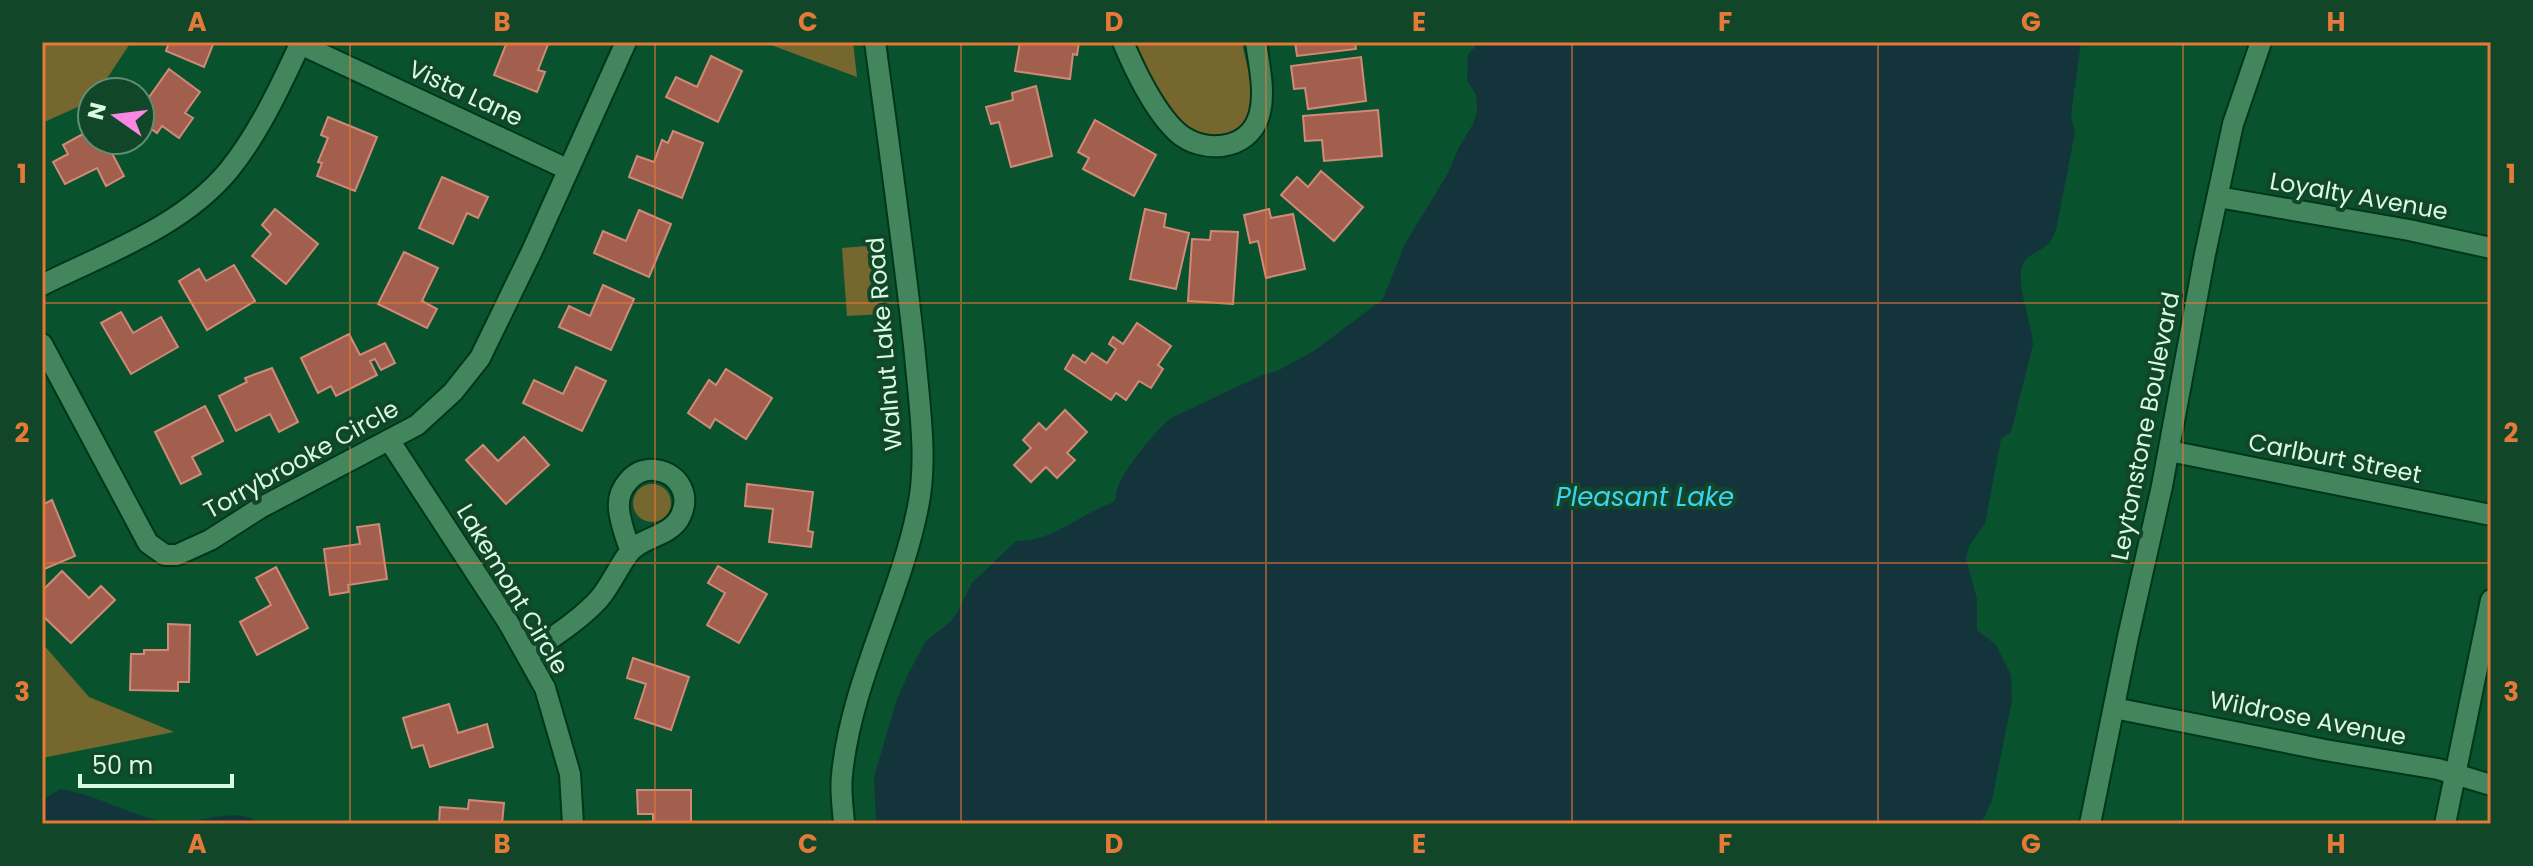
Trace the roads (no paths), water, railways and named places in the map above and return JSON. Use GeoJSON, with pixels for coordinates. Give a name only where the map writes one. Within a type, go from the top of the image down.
{"type":"FeatureCollection","features":[{"type":"Feature","properties":{"kind":"street","name":"Torrybrooke Circle"},"geometry":{"type":"LineString","coordinates":[[42,344],[148,543],[165,555],[177,555],[210,540],[260,508],[417,425],[453,392],[480,358],[626,42]]}},
{"type":"Feature","properties":{"kind":"street","name":"Walnut Lake Road"},"geometry":{"type":"LineString","coordinates":[[844,824],[842,777],[850,731],[919,505],[922,448],[910,311],[875,42]]}},
{"type":"Feature","properties":{"kind":"street"},"geometry":{"type":"LineString","coordinates":[[1123,42],[1131,62],[1175,131],[1188,140],[1219,148],[1245,137],[1259,116],[1262,91],[1256,42]]}},
{"type":"Feature","properties":{"kind":"street","name":"Leytonstone Boulevard"},"geometry":{"type":"LineString","coordinates":[[2090,824],[2169,451],[2233,124],[2261,42]]}},
{"type":"Feature","properties":{"kind":"street","name":"Vista Lane"},"geometry":{"type":"LineString","coordinates":[[301,43],[567,169]]}},
{"type":"Feature","properties":{"kind":"street"},"geometry":{"type":"LineString","coordinates":[[42,285],[128,244],[187,209],[228,171],[255,132],[301,43]]}},
{"type":"Feature","properties":{"kind":"street","name":"Loyalty Avenue"},"geometry":{"type":"LineString","coordinates":[[2218,197],[2409,230],[2491,248]]}},
{"type":"Feature","properties":{"kind":"street","name":"Lakemont Circle"},"geometry":{"type":"LineString","coordinates":[[389,440],[545,688],[570,774],[573,824]]}},
{"type":"Feature","properties":{"kind":"street","name":"Carlburt Street"},"geometry":{"type":"LineString","coordinates":[[2169,451],[2491,515]]}},
{"type":"Feature","properties":{"kind":"street"},"geometry":{"type":"LineString","coordinates":[[527,655],[566,628],[599,599],[630,550]]}},
{"type":"Feature","properties":{"kind":"street"},"geometry":{"type":"LineString","coordinates":[[2445,824],[2491,600]]}},
{"type":"Feature","properties":{"kind":"street","name":"Wildrose Avenue"},"geometry":{"type":"LineString","coordinates":[[2114,708],[2438,769],[2491,785]]}},
{"type":"Feature","properties":{"kind":"water","name":"Pleasant Lake"},"geometry":{"type":"Polygon","coordinates":[[[1474,42],[2081,42],[2071,116],[2075,132],[2056,230],[2050,242],[2027,259],[2021,270],[2033,345],[2011,432],[2001,439],[1985,524],[1969,546],[1966,559],[1977,599],[1977,630],[1996,645],[2011,675],[2012,700],[1992,800],[1981,824],[876,824],[874,777],[896,702],[926,641],[950,622],[972,583],[1016,541],[1054,532],[1114,502],[1128,468],[1171,418],[1262,375],[1277,371],[1314,351],[1383,299],[1405,244],[1448,173],[1473,124],[1477,111],[1476,95],[1467,80],[1468,54],[1475,47],[1474,42]]]}},
{"type":"Feature","properties":{"kind":"water"},"geometry":{"type":"Polygon","coordinates":[[[60,789],[158,820],[183,822],[230,815],[251,818],[261,824],[42,824],[42,800],[60,789]]]}}]}
